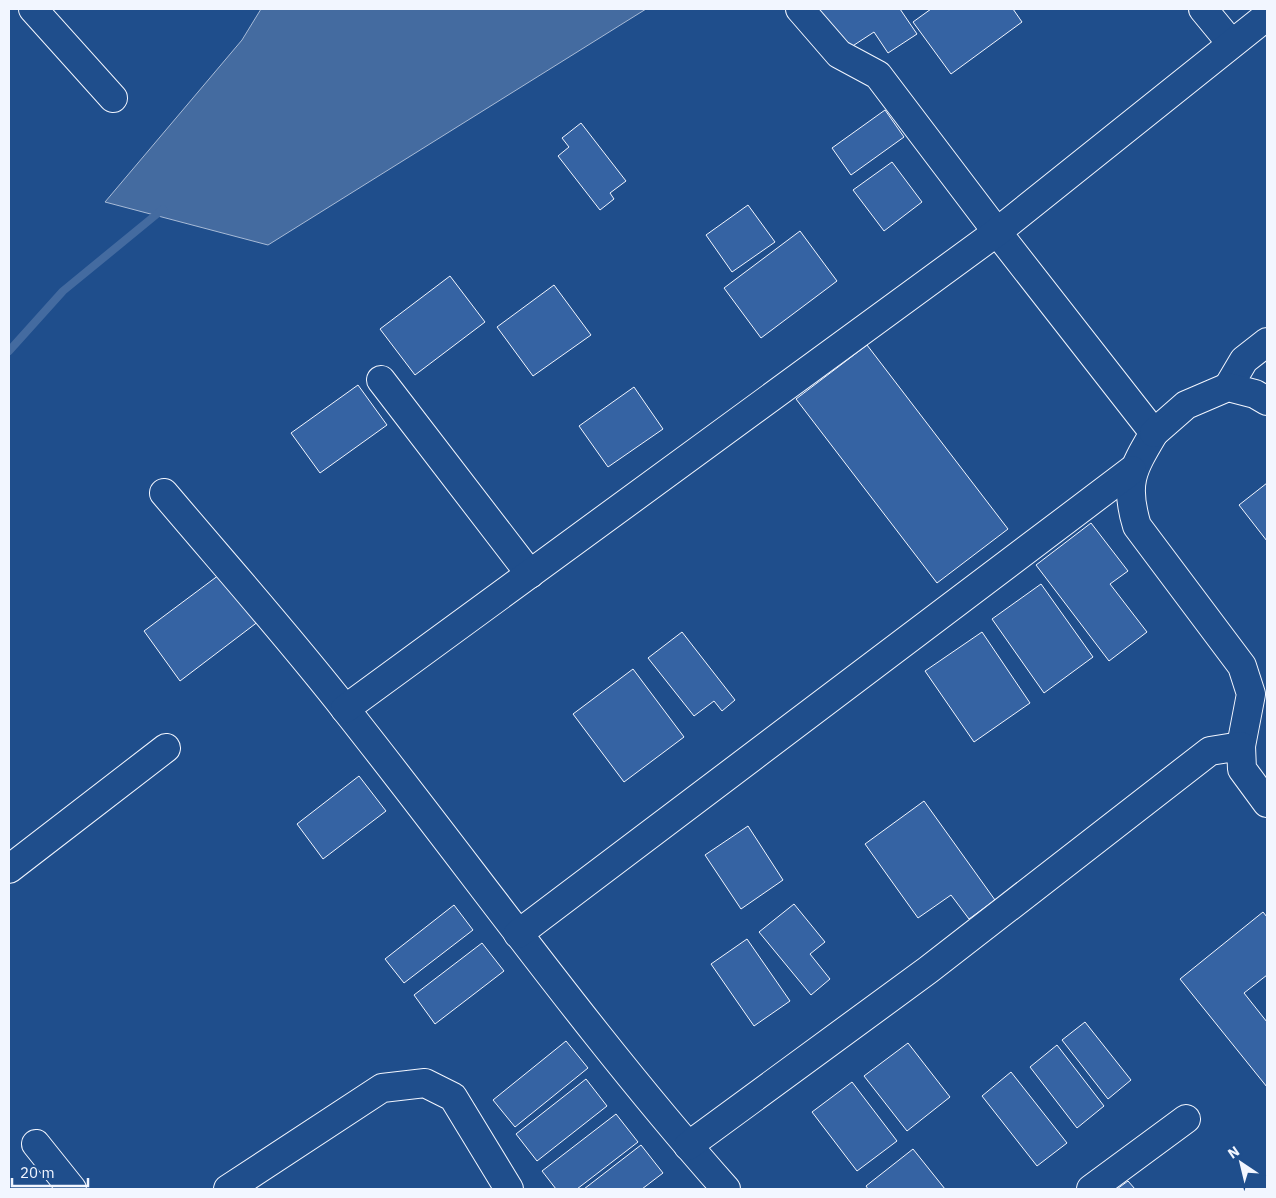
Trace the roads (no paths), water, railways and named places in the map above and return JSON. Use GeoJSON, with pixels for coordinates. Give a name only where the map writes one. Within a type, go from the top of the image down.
{"type":"FeatureCollection","features":[{"type":"Feature","properties":{"kind":"street"},"geometry":{"type":"LineString","coordinates":[[33,9],[113,98]]}},
{"type":"Feature","properties":{"kind":"street"},"geometry":{"type":"LineString","coordinates":[[800,9],[839,54],[878,74],[997,232],[1154,433]]}},
{"type":"Feature","properties":{"kind":"street"},"geometry":{"type":"LineString","coordinates":[[1203,9],[1231,43]]}},
{"type":"Feature","properties":{"kind":"street"},"geometry":{"type":"LineString","coordinates":[[345,709],[997,232],[1267,16]]}},
{"type":"Feature","properties":{"kind":"street"},"geometry":{"type":"LineString","coordinates":[[518,934],[1132,470],[1154,433],[1186,405],[1228,387],[1244,360],[1267,342]]}},
{"type":"Feature","properties":{"kind":"street"},"geometry":{"type":"LineString","coordinates":[[381,380],[530,574]]}},
{"type":"Feature","properties":{"kind":"street"},"geometry":{"type":"LineString","coordinates":[[1228,387],[1255,394],[1267,401]]}},
{"type":"Feature","properties":{"kind":"street"},"geometry":{"type":"LineString","coordinates":[[1132,470],[1131,505],[1138,526],[1242,666],[1252,694],[1241,746],[1242,769],[1267,803]]}},
{"type":"Feature","properties":{"kind":"street"},"geometry":{"type":"LineString","coordinates":[[164,493],[345,709],[518,934],[688,1146],[726,1189]]}},
{"type":"Feature","properties":{"kind":"street"},"geometry":{"type":"LineString","coordinates":[[688,1146],[928,970],[1210,751],[1241,746]]}},
{"type":"Feature","properties":{"kind":"street"},"geometry":{"type":"LineString","coordinates":[[9,869],[166,748]]}},
{"type":"Feature","properties":{"kind":"street"},"geometry":{"type":"LineString","coordinates":[[228,1189],[382,1088],[425,1083],[453,1096],[509,1189]]}},
{"type":"Feature","properties":{"kind":"street"},"geometry":{"type":"LineString","coordinates":[[1091,1189],[1186,1119]]}},
{"type":"Feature","properties":{"kind":"street"},"geometry":{"type":"LineString","coordinates":[[36,1144],[72,1189]]}},
{"type":"Feature","properties":{"kind":"water"},"geometry":{"type":"Polygon","coordinates":[[[261,9],[646,9],[268,245],[105,202],[242,40],[261,9]]]}},
{"type":"Feature","properties":{"kind":"waterway"},"geometry":{"type":"LineString","coordinates":[[9,351],[63,291],[163,209]]}}]}
